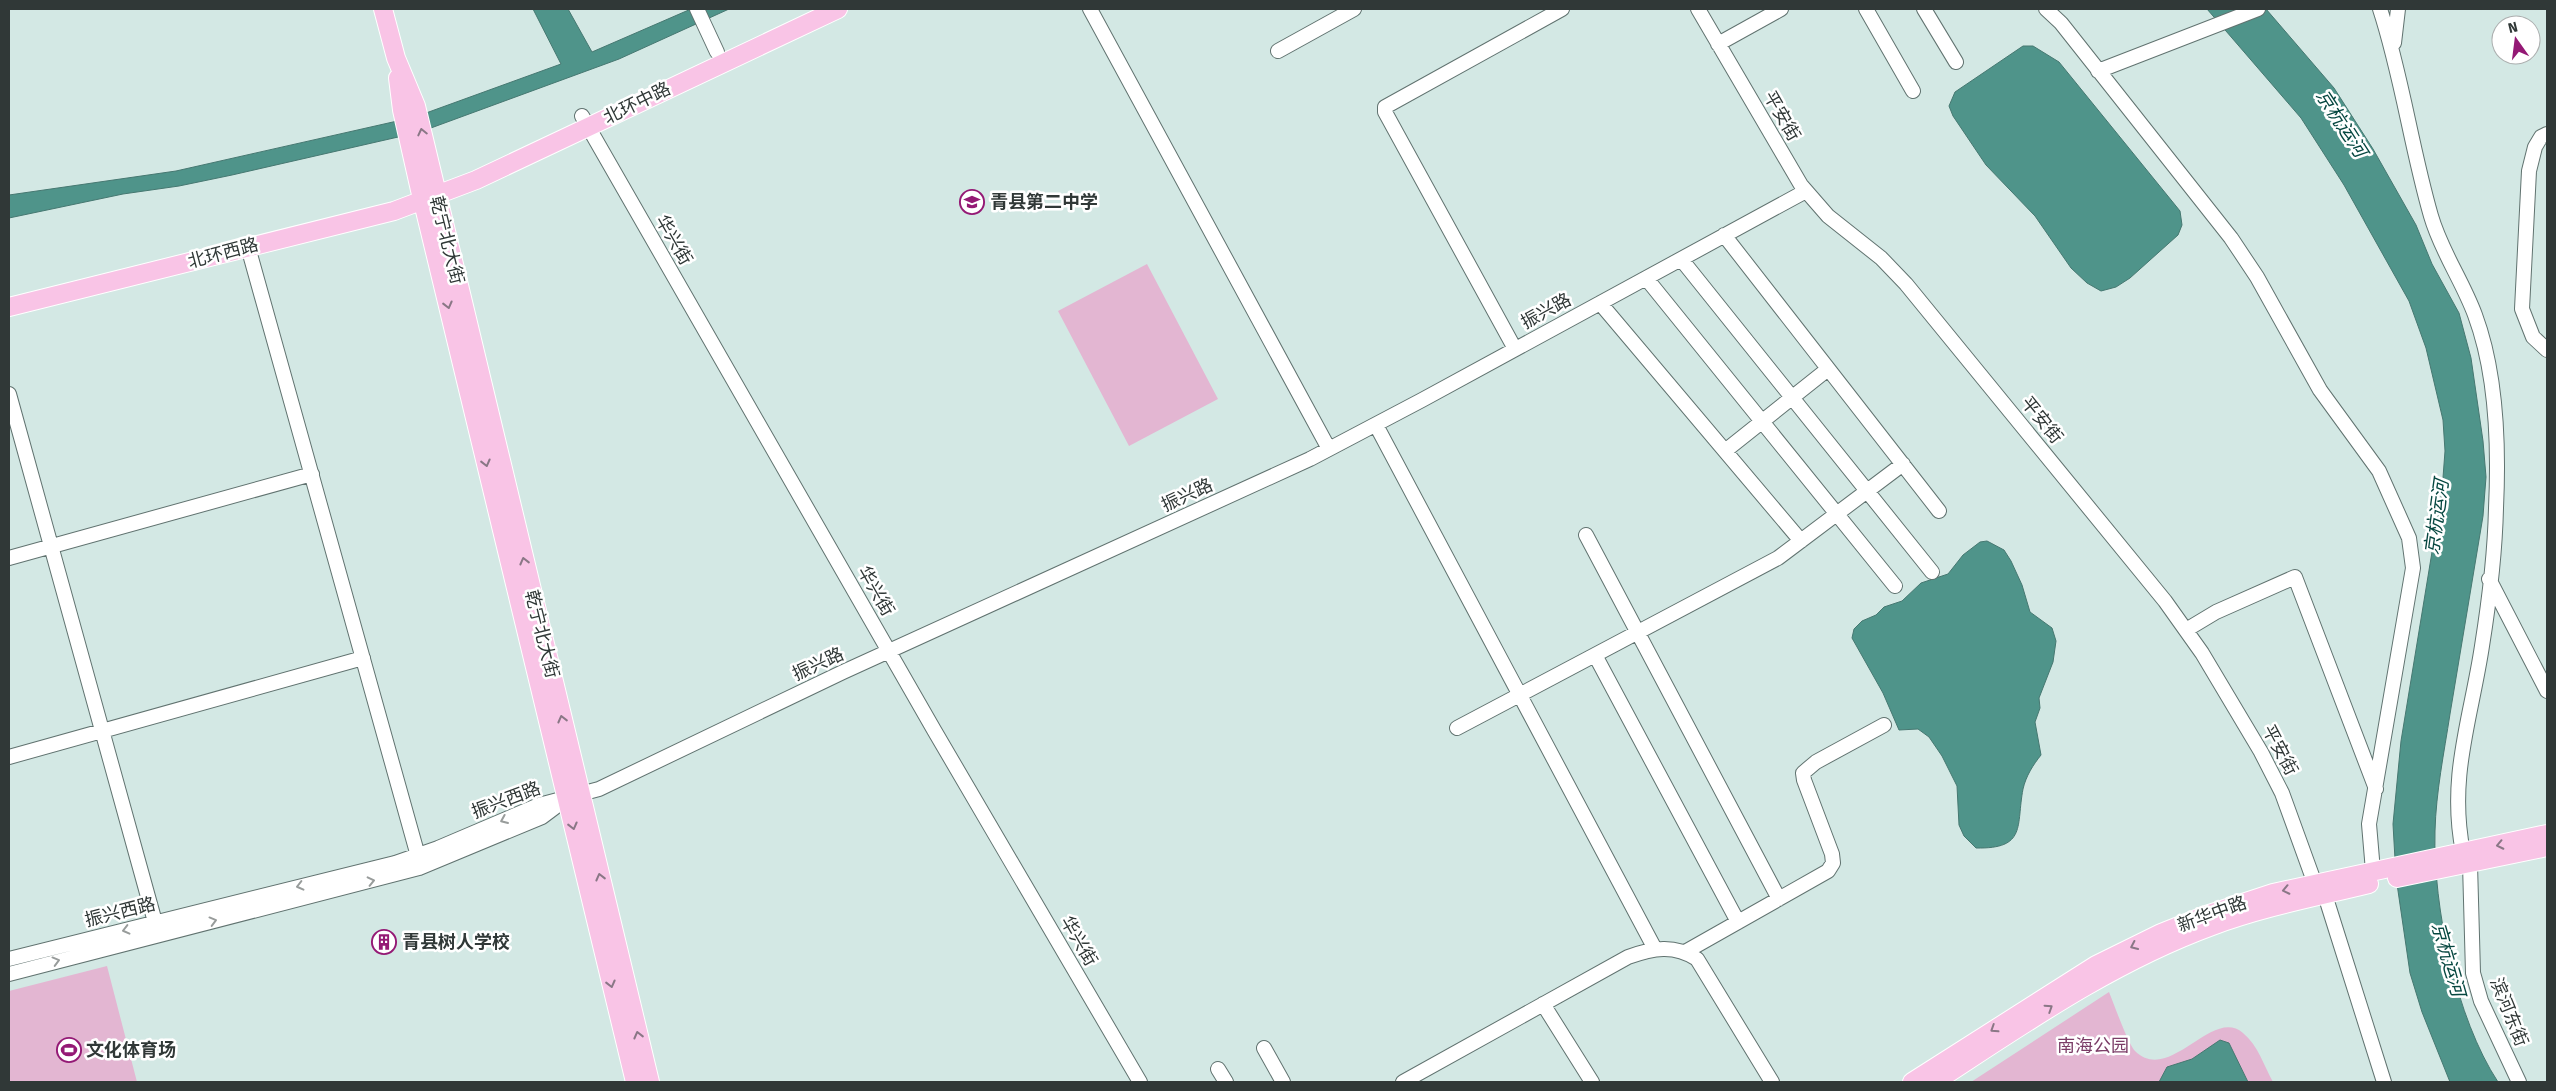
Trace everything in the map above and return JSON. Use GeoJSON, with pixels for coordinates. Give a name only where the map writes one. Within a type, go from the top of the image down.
{"type":"FeatureCollection","features":[{"type":"Feature","properties":{"kind":"main road","name":"乾宁北大街"},"geometry":{"type":"LineString","coordinates":[[383,9],[409,108],[574,797],[650,1082]]}},
{"type":"Feature","properties":{"kind":"main road","name":"北环中路"},"geometry":{"type":"LineString","coordinates":[[585,121],[717,52],[810,9]]}},
{"type":"Feature","properties":{"kind":"main road","name":"北环中路"},"geometry":{"type":"LineString","coordinates":[[428,193],[471,170],[838,9]]}},
{"type":"Feature","properties":{"kind":"main road","name":"北环西路"},"geometry":{"type":"LineString","coordinates":[[9,307],[248,247],[428,193]]}},
{"type":"Feature","properties":{"kind":"main road","name":"北环西路"},"geometry":{"type":"LineString","coordinates":[[9,295],[383,202],[428,193]]}},
{"type":"Feature","properties":{"kind":"main road","name":"乾宁北大街"},"geometry":{"type":"LineString","coordinates":[[574,797],[635,1082]]}},
{"type":"Feature","properties":{"kind":"main road","name":"新华中路"},"geometry":{"type":"LineString","coordinates":[[1912,1082],[2052,991],[2130,947],[2243,902],[2320,889],[2382,874],[2467,858],[2547,834]]}},
{"type":"Feature","properties":{"kind":"main road","name":"新华中路"},"geometry":{"type":"LineString","coordinates":[[2467,858],[2547,847]]}},
{"type":"Feature","properties":{"kind":"main road","name":"新华中路"},"geometry":{"type":"LineString","coordinates":[[1935,1082],[2067,997],[2136,959],[2211,926],[2320,889]]}},
{"type":"Feature","properties":{"kind":"street"},"geometry":{"type":"LineString","coordinates":[[696,9],[717,52]]}},
{"type":"Feature","properties":{"kind":"street"},"geometry":{"type":"LineString","coordinates":[[1090,9],[1329,449]]}},
{"type":"Feature","properties":{"kind":"street"},"geometry":{"type":"LineString","coordinates":[[1278,51],[1354,9]]}},
{"type":"Feature","properties":{"kind":"street"},"geometry":{"type":"LineString","coordinates":[[1515,349],[1385,112],[1385,107],[1562,9]]}},
{"type":"Feature","properties":{"kind":"street","name":"平安街"},"geometry":{"type":"LineString","coordinates":[[1698,9],[1792,173],[1806,191],[1828,216],[1881,258],[1906,284],[2135,563],[2202,653],[2271,771],[2320,889],[2384,1082]]}},
{"type":"Feature","properties":{"kind":"street"},"geometry":{"type":"LineString","coordinates":[[1718,44],[1780,9]]}},
{"type":"Feature","properties":{"kind":"street"},"geometry":{"type":"LineString","coordinates":[[1866,9],[1913,91]]}},
{"type":"Feature","properties":{"kind":"street"},"geometry":{"type":"LineString","coordinates":[[1924,9],[1956,62]]}},
{"type":"Feature","properties":{"kind":"street"},"geometry":{"type":"LineString","coordinates":[[2046,9],[2061,23],[2231,238],[2257,277],[2320,390],[2379,470],[2409,538],[2413,568],[2369,824],[2382,874]]}},
{"type":"Feature","properties":{"kind":"street"},"geometry":{"type":"LineString","coordinates":[[2098,71],[2258,9]]}},
{"type":"Feature","properties":{"kind":"street","name":"滨河东街"},"geometry":{"type":"LineString","coordinates":[[2380,9],[2436,232],[2474,313],[2489,376],[2497,444],[2496,509],[2482,646],[2460,758],[2456,800],[2467,858],[2473,973],[2481,1001],[2519,1082]]}},
{"type":"Feature","properties":{"kind":"street"},"geometry":{"type":"LineString","coordinates":[[2393,56],[2398,9]]}},
{"type":"Feature","properties":{"kind":"street","name":"华兴街"},"geometry":{"type":"LineString","coordinates":[[585,121],[889,651],[1140,1082]]}},
{"type":"Feature","properties":{"kind":"street"},"geometry":{"type":"LineString","coordinates":[[2547,134],[2541,138],[2535,147],[2529,171],[2522,309],[2533,337],[2547,350]]}},
{"type":"Feature","properties":{"kind":"street","name":"振兴路"},"geometry":{"type":"LineString","coordinates":[[574,797],[599,789],[889,651],[1329,449],[1806,191]]}},
{"type":"Feature","properties":{"kind":"street"},"geometry":{"type":"LineString","coordinates":[[1724,235],[1939,511]]}},
{"type":"Feature","properties":{"kind":"street"},"geometry":{"type":"LineString","coordinates":[[248,247],[418,856]]}},
{"type":"Feature","properties":{"kind":"street"},"geometry":{"type":"LineString","coordinates":[[1681,259],[1932,572]]}},
{"type":"Feature","properties":{"kind":"street"},"geometry":{"type":"LineString","coordinates":[[1646,278],[1895,586]]}},
{"type":"Feature","properties":{"kind":"street"},"geometry":{"type":"LineString","coordinates":[[1600,303],[1801,541]]}},
{"type":"Feature","properties":{"kind":"street"},"geometry":{"type":"LineString","coordinates":[[1725,451],[1828,369]]}},
{"type":"Feature","properties":{"kind":"street"},"geometry":{"type":"LineString","coordinates":[[9,394],[155,922]]}},
{"type":"Feature","properties":{"kind":"street"},"geometry":{"type":"LineString","coordinates":[[1376,425],[1655,949]]}},
{"type":"Feature","properties":{"kind":"street"},"geometry":{"type":"LineString","coordinates":[[1457,728],[1757,570],[1801,541],[1903,464]]}},
{"type":"Feature","properties":{"kind":"street"},"geometry":{"type":"LineString","coordinates":[[9,558],[312,474]]}},
{"type":"Feature","properties":{"kind":"street"},"geometry":{"type":"LineString","coordinates":[[1586,535],[1636,634],[1779,899]]}},
{"type":"Feature","properties":{"kind":"street"},"geometry":{"type":"LineString","coordinates":[[2186,630],[2216,612],[2295,576],[2376,789]]}},
{"type":"Feature","properties":{"kind":"street"},"geometry":{"type":"LineString","coordinates":[[2489,580],[2547,691]]}},
{"type":"Feature","properties":{"kind":"street"},"geometry":{"type":"LineString","coordinates":[[1596,656],[1738,922]]}},
{"type":"Feature","properties":{"kind":"street"},"geometry":{"type":"LineString","coordinates":[[9,757],[363,658]]}},
{"type":"Feature","properties":{"kind":"street"},"geometry":{"type":"LineString","coordinates":[[1686,952],[1828,871],[1833,863],[1830,845],[1804,780],[1803,773],[1816,762],[1884,725]]}},
{"type":"Feature","properties":{"kind":"street","name":"振兴西路"},"geometry":{"type":"LineString","coordinates":[[9,959],[418,856],[539,805],[574,797]]}},
{"type":"Feature","properties":{"kind":"street","name":"振兴西路"},"geometry":{"type":"LineString","coordinates":[[9,974],[419,868],[542,817],[574,797]]}},
{"type":"Feature","properties":{"kind":"street"},"geometry":{"type":"LineString","coordinates":[[1403,1082],[1628,957],[1655,949],[1676,949],[1686,952],[1697,959],[1772,1082]]}},
{"type":"Feature","properties":{"kind":"street"},"geometry":{"type":"LineString","coordinates":[[1543,1004],[1592,1082]]}},
{"type":"Feature","properties":{"kind":"street"},"geometry":{"type":"LineString","coordinates":[[1264,1048],[1283,1082]]}},
{"type":"Feature","properties":{"kind":"street"},"geometry":{"type":"LineString","coordinates":[[1218,1069],[1226,1082]]}},
{"type":"Feature","properties":{"kind":"green space"},"geometry":{"type":"Polygon","coordinates":[[[1147,264],[1218,399],[1129,446],[1058,311],[1147,264]]]}},
{"type":"Feature","properties":{"kind":"green space","name":"文化体育场"},"geometry":{"type":"Polygon","coordinates":[[[107,966],[137,1082],[9,1082],[9,991],[107,966]]]}},
{"type":"Feature","properties":{"kind":"green space","name":"南海公园"},"geometry":{"type":"Polygon","coordinates":[[[2109,992],[2132,1047],[2148,1059],[2162,1059],[2218,1029],[2231,1027],[2243,1033],[2253,1043],[2273,1082],[1971,1082],[2109,992]]]}},
{"type":"Feature","properties":{"kind":"water"},"geometry":{"type":"Polygon","coordinates":[[[533,9],[568,9],[592,52],[691,9],[729,9],[619,59],[420,132],[232,175],[179,186],[123,194],[9,218],[9,195],[176,171],[415,117],[561,64],[533,9]]]}},
{"type":"Feature","properties":{"kind":"water","name":"京杭运河"},"geometry":{"type":"Polygon","coordinates":[[[2207,9],[2266,9],[2334,88],[2373,149],[2416,225],[2432,264],[2459,313],[2471,358],[2483,441],[2486,477],[2483,516],[2439,787],[2435,831],[2435,861],[2443,927],[2459,994],[2483,1056],[2498,1082],[2450,1082],[2422,1012],[2410,973],[2396,877],[2393,824],[2401,741],[2442,491],[2445,451],[2443,420],[2426,348],[2409,301],[2344,185],[2301,118],[2207,9]]]}},
{"type":"Feature","properties":{"kind":"water"},"geometry":{"type":"Polygon","coordinates":[[[2023,46],[2033,46],[2059,62],[2180,211],[2182,225],[2178,235],[2130,278],[2116,287],[2101,291],[2087,283],[2071,268],[2035,216],[1986,165],[1953,116],[1949,106],[1955,92],[2023,46]]]}},
{"type":"Feature","properties":{"kind":"water"},"geometry":{"type":"Polygon","coordinates":[[[1987,541],[2004,550],[2022,585],[2030,612],[2052,628],[2056,641],[2053,662],[2039,698],[2040,708],[2035,722],[2041,755],[2024,784],[2016,833],[2011,840],[2004,844],[1976,848],[1964,836],[1959,825],[1957,786],[1942,756],[1929,737],[1918,729],[1899,730],[1883,693],[1852,638],[1854,629],[1862,621],[1876,615],[1884,607],[1902,601],[1921,583],[1948,574],[1963,555],[1980,542],[1987,541]]]}},
{"type":"Feature","properties":{"kind":"water"},"geometry":{"type":"Polygon","coordinates":[[[2220,1040],[2229,1043],[2248,1082],[2159,1082],[2167,1067],[2192,1059],[2220,1040]]]}},
{"type":"Feature","properties":{"kind":"place","name":"青县第二中学"},"geometry":{"type":"Point","coordinates":[972,202]}},
{"type":"Feature","properties":{"kind":"place","name":"青县树人学校"},"geometry":{"type":"Point","coordinates":[384,942]}},
{"type":"Feature","properties":{"kind":"place","name":"文化体育场"},"geometry":{"type":"Point","coordinates":[69,1050]}}]}
